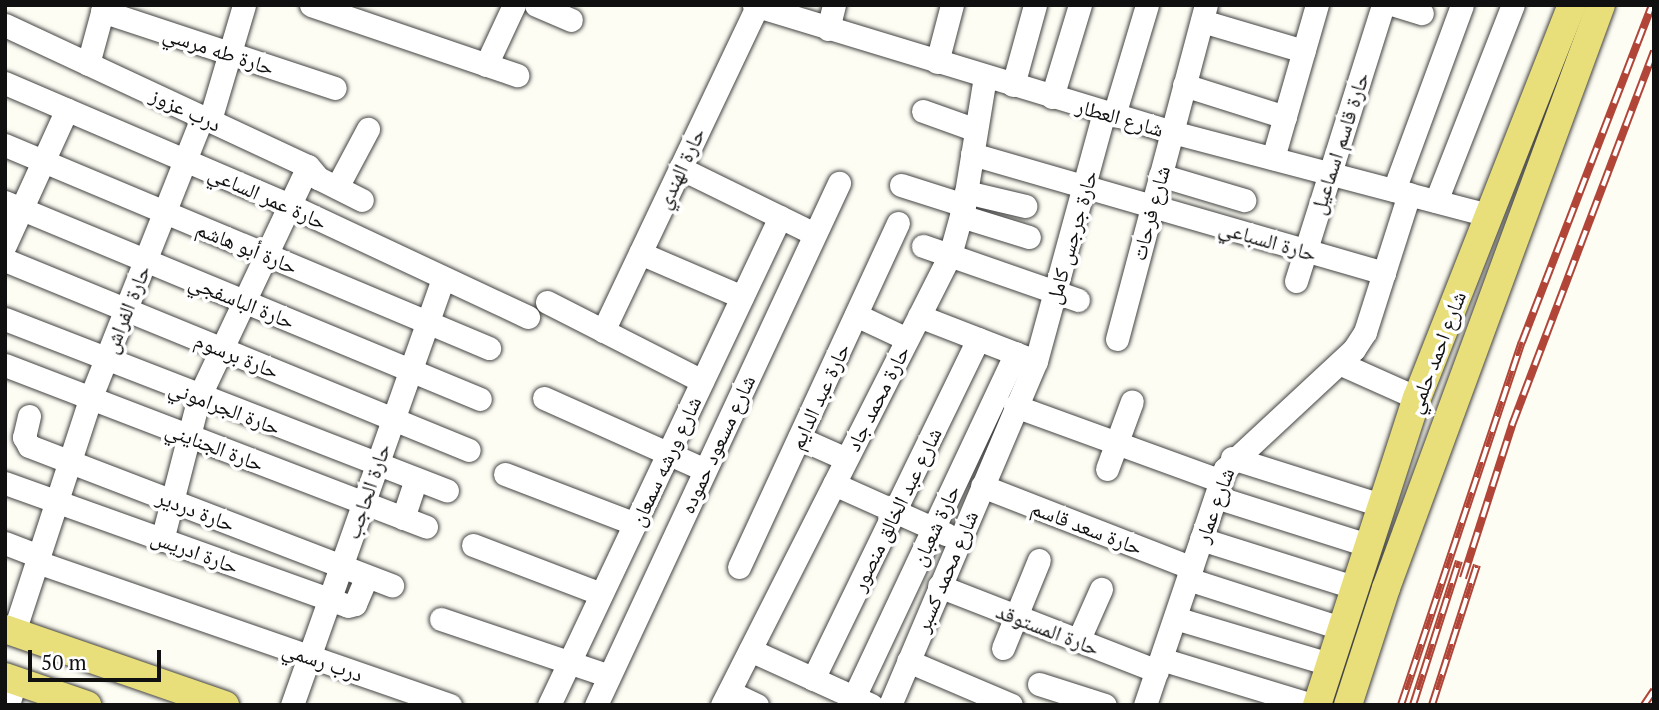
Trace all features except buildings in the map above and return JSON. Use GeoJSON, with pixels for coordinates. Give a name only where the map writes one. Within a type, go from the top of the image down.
{"type":"FeatureCollection","features":[{"type":"Feature","properties":{"kind":"main road","name":"شارع احمد حلمي"},"geometry":{"type":"LineString","coordinates":[[1315,705],[1418,398],[1572,5]]}},
{"type":"Feature","properties":{"kind":"main road","name":"شارع احمد حلمي"},"geometry":{"type":"LineString","coordinates":[[1348,705],[1386,588],[1601,5]]}},
{"type":"Feature","properties":{"kind":"main road"},"geometry":{"type":"LineString","coordinates":[[1355,583],[1386,588]]}},
{"type":"Feature","properties":{"kind":"main road"},"geometry":{"type":"LineString","coordinates":[[9,631],[171,695],[225,705]]}},
{"type":"Feature","properties":{"kind":"main road"},"geometry":{"type":"LineString","coordinates":[[9,687],[87,705]]}},
{"type":"Feature","properties":{"kind":"street","name":"حارة الفراش"},"geometry":{"type":"LineString","coordinates":[[9,631],[38,559],[90,399],[185,161],[206,119],[244,5]]}},
{"type":"Feature","properties":{"kind":"street"},"geometry":{"type":"LineString","coordinates":[[311,5],[517,75]]}},
{"type":"Feature","properties":{"kind":"street"},"geometry":{"type":"LineString","coordinates":[[486,65],[514,5]]}},
{"type":"Feature","properties":{"kind":"street"},"geometry":{"type":"LineString","coordinates":[[536,5],[571,20]]}},
{"type":"Feature","properties":{"kind":"street"},"geometry":{"type":"LineString","coordinates":[[828,29],[834,5]]}},
{"type":"Feature","properties":{"kind":"street"},"geometry":{"type":"LineString","coordinates":[[937,62],[952,5]]}},
{"type":"Feature","properties":{"kind":"street"},"geometry":{"type":"LineString","coordinates":[[1013,85],[1035,5]]}},
{"type":"Feature","properties":{"kind":"street"},"geometry":{"type":"LineString","coordinates":[[1052,97],[1080,5]]}},
{"type":"Feature","properties":{"kind":"street","name":"حارة جرجس كامل"},"geometry":{"type":"LineString","coordinates":[[1026,357],[1056,293],[1109,113],[1147,5]]}},
{"type":"Feature","properties":{"kind":"street"},"geometry":{"type":"LineString","coordinates":[[1273,158],[1317,5]]}},
{"type":"Feature","properties":{"kind":"street","name":"حارة قاسم اسماعيل"},"geometry":{"type":"LineString","coordinates":[[1296,281],[1383,5]]}},
{"type":"Feature","properties":{"kind":"street"},"geometry":{"type":"LineString","coordinates":[[1395,5],[1422,13]]}},
{"type":"Feature","properties":{"kind":"street","name":"شارع عمار"},"geometry":{"type":"LineString","coordinates":[[1153,703],[1159,665],[1218,489],[1232,458],[1341,364],[1365,332],[1384,273],[1401,192],[1462,5]]}},
{"type":"Feature","properties":{"kind":"street"},"geometry":{"type":"LineString","coordinates":[[1436,201],[1513,5]]}},
{"type":"Feature","properties":{"kind":"street","name":"شارع العطار"},"geometry":{"type":"LineString","coordinates":[[755,6],[781,9],[828,29],[1172,132],[1489,215]]}},
{"type":"Feature","properties":{"kind":"street","name":"حارة الهندي"},"geometry":{"type":"LineString","coordinates":[[603,331],[755,6]]}},
{"type":"Feature","properties":{"kind":"street","name":"حارة طه مرسي"},"geometry":{"type":"LineString","coordinates":[[103,8],[335,88]]}},
{"type":"Feature","properties":{"kind":"street"},"geometry":{"type":"LineString","coordinates":[[88,64],[103,8]]}},
{"type":"Feature","properties":{"kind":"street"},"geometry":{"type":"LineString","coordinates":[[1204,13],[1304,51]]}},
{"type":"Feature","properties":{"kind":"street","name":"شارع فرحات"},"geometry":{"type":"LineString","coordinates":[[1117,339],[1204,13]]}},
{"type":"Feature","properties":{"kind":"street","name":"درب عزوز"},"geometry":{"type":"LineString","coordinates":[[5,25],[308,166],[337,187],[362,200]]}},
{"type":"Feature","properties":{"kind":"street","name":"حارة محمد جاد"},"geometry":{"type":"LineString","coordinates":[[726,698],[950,255],[964,204],[985,77]]}},
{"type":"Feature","properties":{"kind":"street","name":"حارة عمر الساعي"},"geometry":{"type":"LineString","coordinates":[[5,83],[289,205],[528,317]]}},
{"type":"Feature","properties":{"kind":"street"},"geometry":{"type":"LineString","coordinates":[[1184,85],[1285,117]]}},
{"type":"Feature","properties":{"kind":"street"},"geometry":{"type":"LineString","coordinates":[[5,245],[14,205],[43,161],[67,109]]}},
{"type":"Feature","properties":{"kind":"street"},"geometry":{"type":"LineString","coordinates":[[923,111],[976,130]]}},
{"type":"Feature","properties":{"kind":"street"},"geometry":{"type":"LineString","coordinates":[[337,187],[368,129]]}},
{"type":"Feature","properties":{"kind":"street","name":"حارة أبو هاشم"},"geometry":{"type":"LineString","coordinates":[[5,145],[489,348]]}},
{"type":"Feature","properties":{"kind":"street","name":"حارة السباعي"},"geometry":{"type":"LineString","coordinates":[[972,154],[1384,273]]}},
{"type":"Feature","properties":{"kind":"street"},"geometry":{"type":"LineString","coordinates":[[162,540],[199,397],[308,166]]}},
{"type":"Feature","properties":{"kind":"street"},"geometry":{"type":"LineString","coordinates":[[680,167],[816,234]]}},
{"type":"Feature","properties":{"kind":"street"},"geometry":{"type":"LineString","coordinates":[[1160,175],[1244,200]]}},
{"type":"Feature","properties":{"kind":"street","name":"شارع مسعود حموده"},"geometry":{"type":"LineString","coordinates":[[596,705],[839,183]]}},
{"type":"Feature","properties":{"kind":"street"},"geometry":{"type":"LineString","coordinates":[[901,185],[964,204],[1028,237]]}},
{"type":"Feature","properties":{"kind":"street"},"geometry":{"type":"LineString","coordinates":[[964,204],[1025,206]]}},
{"type":"Feature","properties":{"kind":"street","name":"حارة الباسفجي"},"geometry":{"type":"LineString","coordinates":[[14,205],[480,399]]}},
{"type":"Feature","properties":{"kind":"street","name":"شارع ورشه سمعان"},"geometry":{"type":"LineString","coordinates":[[555,703],[569,663],[780,216]]}},
{"type":"Feature","properties":{"kind":"street","name":"حارة عبد الدايم"},"geometry":{"type":"LineString","coordinates":[[739,568],[898,223]]}},
{"type":"Feature","properties":{"kind":"street"},"geometry":{"type":"LineString","coordinates":[[923,246],[1078,300]]}},
{"type":"Feature","properties":{"kind":"street"},"geometry":{"type":"LineString","coordinates":[[640,253],[742,297]]}},
{"type":"Feature","properties":{"kind":"street","name":"حارة برسوم"},"geometry":{"type":"LineString","coordinates":[[5,260],[469,450]]}},
{"type":"Feature","properties":{"kind":"street","name":"حارة الحاجب"},"geometry":{"type":"LineString","coordinates":[[292,705],[443,278]]}},
{"type":"Feature","properties":{"kind":"street"},"geometry":{"type":"LineString","coordinates":[[547,302],[702,382]]}},
{"type":"Feature","properties":{"kind":"street"},"geometry":{"type":"LineString","coordinates":[[856,314],[907,339]]}},
{"type":"Feature","properties":{"kind":"street"},"geometry":{"type":"LineString","coordinates":[[919,316],[1026,357]]}},
{"type":"Feature","properties":{"kind":"street","name":"حارة الجراموني"},"geometry":{"type":"LineString","coordinates":[[5,318],[199,397],[447,490]]}},
{"type":"Feature","properties":{"kind":"street","name":"شارع عبد الخالق منصور"},"geometry":{"type":"LineString","coordinates":[[813,679],[978,339]]}},
{"type":"Feature","properties":{"kind":"street","name":"شارع محمد كسبر"},"geometry":{"type":"LineString","coordinates":[[890,705],[1015,406],[1026,357]]}},
{"type":"Feature","properties":{"kind":"street","name":"حارة شعبان"},"geometry":{"type":"LineString","coordinates":[[862,701],[933,528],[1026,357]]}},
{"type":"Feature","properties":{"kind":"street"},"geometry":{"type":"LineString","coordinates":[[1341,364],[1418,398]]}},
{"type":"Feature","properties":{"kind":"street","name":"حارة الجنايني"},"geometry":{"type":"LineString","coordinates":[[5,365],[425,527]]}},
{"type":"Feature","properties":{"kind":"street"},"geometry":{"type":"LineString","coordinates":[[544,398],[705,470]]}},
{"type":"Feature","properties":{"kind":"street"},"geometry":{"type":"LineString","coordinates":[[1107,469],[1132,401]]}},
{"type":"Feature","properties":{"kind":"street"},"geometry":{"type":"LineString","coordinates":[[1015,406],[1117,443],[1218,489],[1367,545]]}},
{"type":"Feature","properties":{"kind":"street","name":"حارة دردير"},"geometry":{"type":"LineString","coordinates":[[29,416],[27,443],[391,585]]}},
{"type":"Feature","properties":{"kind":"street"},"geometry":{"type":"LineString","coordinates":[[799,438],[846,460]]}},
{"type":"Feature","properties":{"kind":"street"},"geometry":{"type":"LineString","coordinates":[[1232,458],[1381,505]]}},
{"type":"Feature","properties":{"kind":"street"},"geometry":{"type":"LineString","coordinates":[[505,474],[635,524]]}},
{"type":"Feature","properties":{"kind":"street"},"geometry":{"type":"LineString","coordinates":[[403,518],[416,479]]}},
{"type":"Feature","properties":{"kind":"street","name":"حارة ادريس"},"geometry":{"type":"LineString","coordinates":[[5,483],[329,599],[354,605],[367,576]]}},
{"type":"Feature","properties":{"kind":"street"},"geometry":{"type":"LineString","coordinates":[[834,484],[958,540]]}},
{"type":"Feature","properties":{"kind":"street","name":"حارة سعد قاسم"},"geometry":{"type":"LineString","coordinates":[[982,486],[1190,573],[1341,628]]}},
{"type":"Feature","properties":{"kind":"street"},"geometry":{"type":"LineString","coordinates":[[1201,539],[1355,583]]}},
{"type":"Feature","properties":{"kind":"street","name":"درب رسمي"},"geometry":{"type":"LineString","coordinates":[[5,543],[38,559],[450,705]]}},
{"type":"Feature","properties":{"kind":"street"},"geometry":{"type":"LineString","coordinates":[[474,545],[601,594]]}},
{"type":"Feature","properties":{"kind":"street"},"geometry":{"type":"LineString","coordinates":[[1003,648],[1039,560]]}},
{"type":"Feature","properties":{"kind":"street","name":"حارة المستوقد"},"geometry":{"type":"LineString","coordinates":[[939,586],[1078,641],[1315,705]]}},
{"type":"Feature","properties":{"kind":"street"},"geometry":{"type":"LineString","coordinates":[[1078,641],[1101,589]]}},
{"type":"Feature","properties":{"kind":"street"},"geometry":{"type":"LineString","coordinates":[[1175,618],[1329,664]]}},
{"type":"Feature","properties":{"kind":"street"},"geometry":{"type":"LineString","coordinates":[[441,619],[609,676]]}},
{"type":"Feature","properties":{"kind":"street"},"geometry":{"type":"LineString","coordinates":[[750,650],[862,701]]}},
{"type":"Feature","properties":{"kind":"street"},"geometry":{"type":"LineString","coordinates":[[908,661],[1011,705]]}},
{"type":"Feature","properties":{"kind":"street"},"geometry":{"type":"LineString","coordinates":[[1039,684],[1105,705]]}},
{"type":"Feature","properties":{"kind":"street"},"geometry":{"type":"LineString","coordinates":[[726,698],[757,705]]}},
{"type":"Feature","properties":{"kind":"railway"},"geometry":{"type":"LineString","coordinates":[[1401,705],[1522,342],[1652,5]]}},
{"type":"Feature","properties":{"kind":"railway"},"geometry":{"type":"LineString","coordinates":[[1463,578],[1512,425],[1654,51]]}},
{"type":"Feature","properties":{"kind":"railway"},"geometry":{"type":"LineString","coordinates":[[1413,705],[1459,561]]}},
{"type":"Feature","properties":{"kind":"railway"},"geometry":{"type":"LineString","coordinates":[[1432,705],[1477,565]]}},
{"type":"Feature","properties":{"kind":"railway"},"geometry":{"type":"LineString","coordinates":[[1644,705],[1654,690]]}}]}
